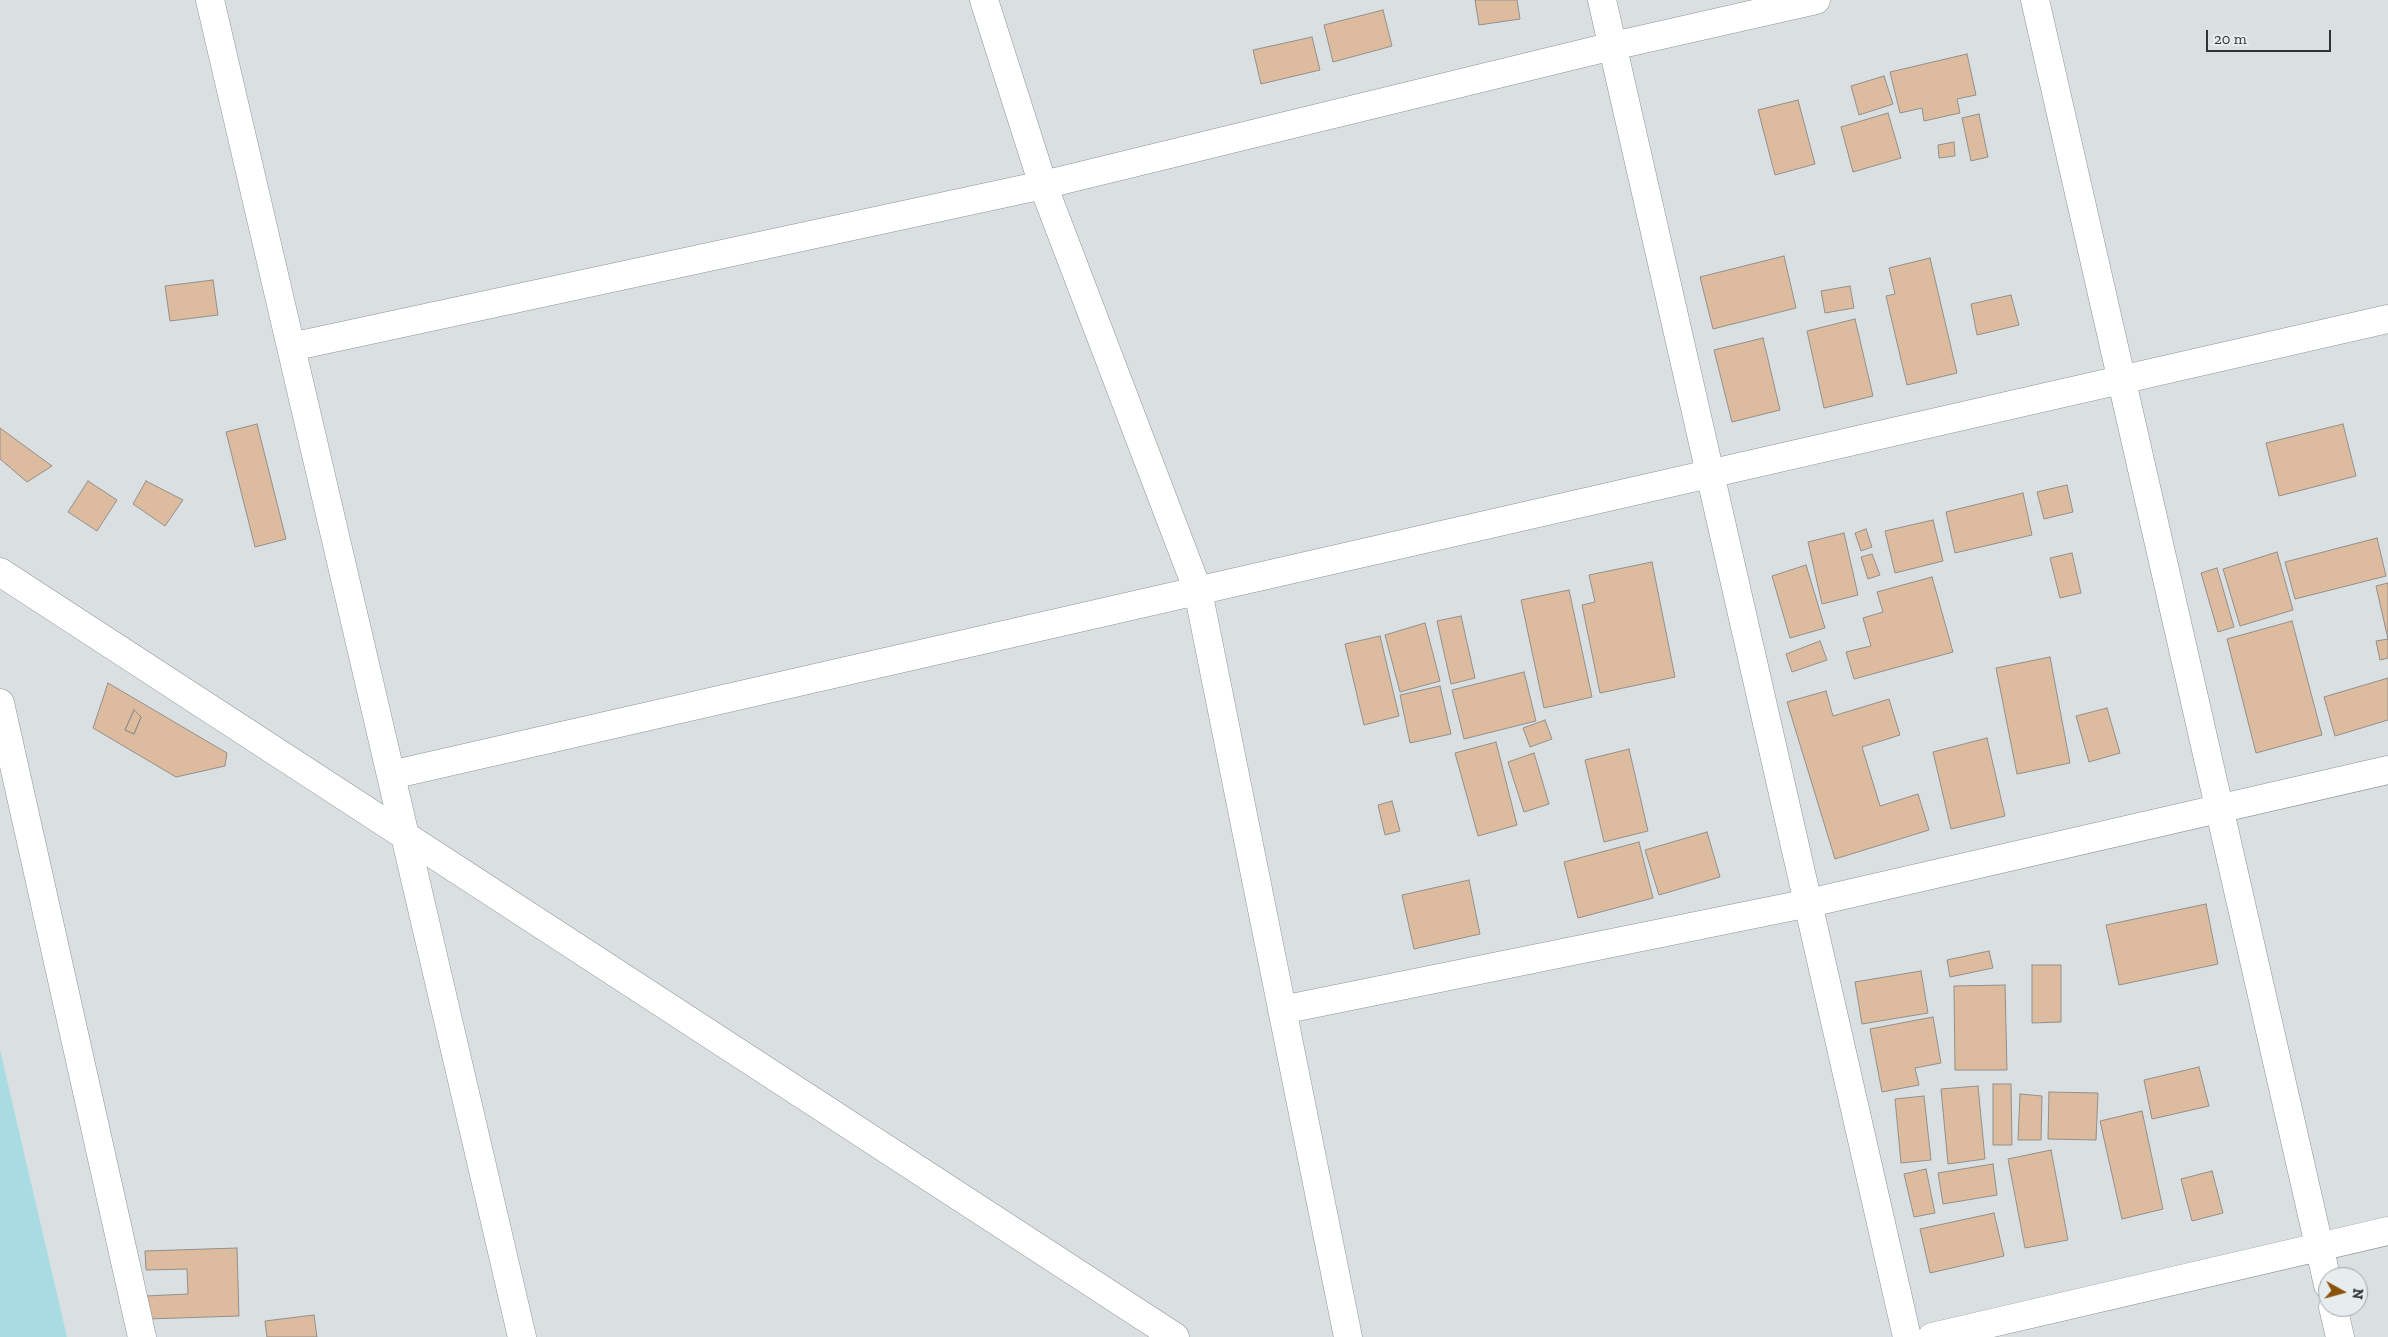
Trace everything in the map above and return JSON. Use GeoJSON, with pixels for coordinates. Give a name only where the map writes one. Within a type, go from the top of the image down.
{"type":"FeatureCollection","features":[{"type":"Feature","properties":{"kind":"street"},"geometry":{"type":"LineString","coordinates":[[210,0],[522,1337]]}},
{"type":"Feature","properties":{"kind":"street"},"geometry":{"type":"LineString","coordinates":[[984,0],[1043,185],[1198,591],[1348,1337]]}},
{"type":"Feature","properties":{"kind":"street"},"geometry":{"type":"LineString","coordinates":[[1602,0],[1907,1337]]}},
{"type":"Feature","properties":{"kind":"street"},"geometry":{"type":"LineString","coordinates":[[291,347],[1043,185],[1613,46],[1816,0]]}},
{"type":"Feature","properties":{"kind":"street"},"geometry":{"type":"LineString","coordinates":[[2035,0],[2324,1267]]}},
{"type":"Feature","properties":{"kind":"street"},"geometry":{"type":"LineString","coordinates":[[391,775],[2388,319]]}},
{"type":"Feature","properties":{"kind":"street"},"geometry":{"type":"LineString","coordinates":[[0,572],[1175,1337]]}},
{"type":"Feature","properties":{"kind":"street"},"geometry":{"type":"LineString","coordinates":[[0,704],[142,1337]]}},
{"type":"Feature","properties":{"kind":"street"},"geometry":{"type":"LineString","coordinates":[[1282,1010],[1809,903],[2388,770]]}},
{"type":"Feature","properties":{"kind":"street"},"geometry":{"type":"LineString","coordinates":[[1934,1337],[2388,1231]]}},
{"type":"Feature","properties":{"kind":"street"},"geometry":{"type":"LineString","coordinates":[[2335,1317],[2340,1337]]}},
{"type":"Feature","properties":{"kind":"shaded area"},"geometry":{"type":"Polygon","coordinates":[[[0,1050],[67,1337],[0,1337],[0,1050]]]}},
{"type":"Feature","properties":{"kind":"building"},"geometry":{"type":"Polygon","coordinates":[[[1475,0],[1517,0],[1520,19],[1479,25],[1475,0]]]}},
{"type":"Feature","properties":{"kind":"building"},"geometry":{"type":"Polygon","coordinates":[[[1383,10],[1392,46],[1333,62],[1324,25],[1383,10]]]}},
{"type":"Feature","properties":{"kind":"building"},"geometry":{"type":"Polygon","coordinates":[[[1312,37],[1320,70],[1261,84],[1253,50],[1312,37]]]}},
{"type":"Feature","properties":{"kind":"building"},"geometry":{"type":"Polygon","coordinates":[[[1967,54],[1976,95],[1957,99],[1960,113],[1924,121],[1922,108],[1900,113],[1890,72],[1967,54]]]}},
{"type":"Feature","properties":{"kind":"building"},"geometry":{"type":"Polygon","coordinates":[[[1884,76],[1893,104],[1859,115],[1851,86],[1884,76]]]}},
{"type":"Feature","properties":{"kind":"building"},"geometry":{"type":"Polygon","coordinates":[[[1798,100],[1815,164],[1775,175],[1758,110],[1798,100]]]}},
{"type":"Feature","properties":{"kind":"building"},"geometry":{"type":"Polygon","coordinates":[[[1888,113],[1901,158],[1853,172],[1841,127],[1888,113]]]}},
{"type":"Feature","properties":{"kind":"building"},"geometry":{"type":"Polygon","coordinates":[[[1979,114],[1988,157],[1971,161],[1962,118],[1979,114]]]}},
{"type":"Feature","properties":{"kind":"building"},"geometry":{"type":"Polygon","coordinates":[[[1954,142],[1955,156],[1939,158],[1938,145],[1954,142]]]}},
{"type":"Feature","properties":{"kind":"building"},"geometry":{"type":"Polygon","coordinates":[[[1784,256],[1796,308],[1713,329],[1700,277],[1784,256]]]}},
{"type":"Feature","properties":{"kind":"building"},"geometry":{"type":"Polygon","coordinates":[[[1930,258],[1957,373],[1907,385],[1886,296],[1895,294],[1889,268],[1930,258]]]}},
{"type":"Feature","properties":{"kind":"building"},"geometry":{"type":"Polygon","coordinates":[[[213,280],[218,315],[170,321],[165,286],[213,280]]]}},
{"type":"Feature","properties":{"kind":"building"},"geometry":{"type":"Polygon","coordinates":[[[1850,286],[1854,308],[1825,313],[1821,291],[1850,286]]]}},
{"type":"Feature","properties":{"kind":"building"},"geometry":{"type":"Polygon","coordinates":[[[2011,295],[2019,325],[1977,335],[1971,304],[2011,295]]]}},
{"type":"Feature","properties":{"kind":"building"},"geometry":{"type":"Polygon","coordinates":[[[1855,319],[1873,396],[1824,408],[1807,331],[1855,319]]]}},
{"type":"Feature","properties":{"kind":"building"},"geometry":{"type":"Polygon","coordinates":[[[1763,338],[1780,410],[1732,422],[1714,350],[1763,338]]]}},
{"type":"Feature","properties":{"kind":"building"},"geometry":{"type":"Polygon","coordinates":[[[257,424],[286,539],[255,547],[226,432],[257,424]]]}},
{"type":"Feature","properties":{"kind":"building"},"geometry":{"type":"Polygon","coordinates":[[[2343,424],[2356,476],[2279,496],[2266,443],[2343,424]]]}},
{"type":"Feature","properties":{"kind":"building"},"geometry":{"type":"Polygon","coordinates":[[[0,428],[52,466],[27,482],[0,459],[0,428]]]}},
{"type":"Feature","properties":{"kind":"building"},"geometry":{"type":"Polygon","coordinates":[[[88,481],[117,500],[97,531],[68,512],[88,481]]]}},
{"type":"Feature","properties":{"kind":"building"},"geometry":{"type":"Polygon","coordinates":[[[146,481],[183,500],[165,526],[133,504],[146,481]]]}},
{"type":"Feature","properties":{"kind":"building"},"geometry":{"type":"Polygon","coordinates":[[[2067,485],[2073,512],[2044,519],[2037,492],[2067,485]]]}},
{"type":"Feature","properties":{"kind":"building"},"geometry":{"type":"Polygon","coordinates":[[[2023,493],[2032,535],[1955,553],[1946,512],[2023,493]]]}},
{"type":"Feature","properties":{"kind":"building"},"geometry":{"type":"Polygon","coordinates":[[[1933,520],[1943,561],[1895,573],[1885,531],[1933,520]]]}},
{"type":"Feature","properties":{"kind":"building"},"geometry":{"type":"Polygon","coordinates":[[[1866,529],[1872,547],[1861,551],[1855,533],[1866,529]]]}},
{"type":"Feature","properties":{"kind":"building"},"geometry":{"type":"Polygon","coordinates":[[[1844,533],[1858,595],[1822,604],[1808,542],[1844,533]]]}},
{"type":"Feature","properties":{"kind":"building"},"geometry":{"type":"Polygon","coordinates":[[[2377,538],[2386,576],[2295,599],[2285,562],[2377,538]]]}},
{"type":"Feature","properties":{"kind":"building"},"geometry":{"type":"Polygon","coordinates":[[[2277,552],[2293,610],[2240,626],[2223,569],[2277,552]]]}},
{"type":"Feature","properties":{"kind":"building"},"geometry":{"type":"Polygon","coordinates":[[[2072,553],[2081,593],[2060,598],[2050,558],[2072,553]]]}},
{"type":"Feature","properties":{"kind":"building"},"geometry":{"type":"Polygon","coordinates":[[[1872,554],[1880,575],[1868,579],[1861,557],[1872,554]]]}},
{"type":"Feature","properties":{"kind":"building"},"geometry":{"type":"Polygon","coordinates":[[[1652,562],[1675,677],[1600,693],[1582,605],[1595,602],[1589,575],[1652,562]]]}},
{"type":"Feature","properties":{"kind":"building"},"geometry":{"type":"Polygon","coordinates":[[[1806,565],[1825,628],[1790,638],[1772,576],[1806,565]]]}},
{"type":"Feature","properties":{"kind":"building"},"geometry":{"type":"Polygon","coordinates":[[[2217,568],[2234,627],[2218,632],[2201,573],[2217,568]]]}},
{"type":"Feature","properties":{"kind":"building"},"geometry":{"type":"Polygon","coordinates":[[[1932,577],[1953,652],[1854,679],[1846,652],[1871,646],[1863,618],[1883,612],[1877,592],[1932,577]]]}},
{"type":"Feature","properties":{"kind":"building"},"geometry":{"type":"Polygon","coordinates":[[[2388,583],[2388,639],[2376,586],[2388,583]]]}},
{"type":"Feature","properties":{"kind":"building"},"geometry":{"type":"Polygon","coordinates":[[[1569,590],[1592,697],[1544,708],[1521,600],[1569,590]]]}},
{"type":"Feature","properties":{"kind":"building"},"geometry":{"type":"Polygon","coordinates":[[[1461,616],[1475,678],[1451,684],[1437,621],[1461,616]]]}},
{"type":"Feature","properties":{"kind":"building"},"geometry":{"type":"Polygon","coordinates":[[[2292,621],[2322,735],[2256,753],[2227,639],[2292,621]]]}},
{"type":"Feature","properties":{"kind":"building"},"geometry":{"type":"Polygon","coordinates":[[[1425,623],[1440,681],[1400,692],[1385,635],[1425,623]]]}},
{"type":"Feature","properties":{"kind":"building"},"geometry":{"type":"Polygon","coordinates":[[[1380,636],[1399,716],[1364,725],[1345,644],[1380,636]]]}},
{"type":"Feature","properties":{"kind":"building"},"geometry":{"type":"Polygon","coordinates":[[[2388,639],[2388,658],[2380,660],[2376,641],[2388,639]]]}},
{"type":"Feature","properties":{"kind":"building"},"geometry":{"type":"Polygon","coordinates":[[[1820,641],[1827,660],[1792,672],[1786,654],[1820,641]]]}},
{"type":"Feature","properties":{"kind":"building"},"geometry":{"type":"Polygon","coordinates":[[[2050,657],[2070,763],[2017,774],[1996,668],[2050,657]]]}},
{"type":"Feature","properties":{"kind":"building"},"geometry":{"type":"Polygon","coordinates":[[[1524,672],[1536,721],[1464,739],[1452,690],[1524,672]]]}},
{"type":"Feature","properties":{"kind":"building"},"geometry":{"type":"Polygon","coordinates":[[[2388,678],[2388,720],[2335,736],[2324,697],[2388,678]]]}},
{"type":"Feature","properties":{"kind":"building"},"geometry":{"type":"Polygon","coordinates":[[[108,683],[227,753],[225,766],[176,777],[93,728],[108,683]],[[134,710],[125,730],[134,734],[141,717],[134,710]]]}},
{"type":"Feature","properties":{"kind":"building"},"geometry":{"type":"Polygon","coordinates":[[[1440,686],[1451,734],[1410,743],[1400,695],[1440,686]]]}},
{"type":"Feature","properties":{"kind":"building"},"geometry":{"type":"Polygon","coordinates":[[[1826,691],[1833,716],[1889,699],[1900,735],[1862,747],[1880,806],[1918,794],[1929,830],[1835,859],[1787,702],[1826,691]]]}},
{"type":"Feature","properties":{"kind":"building"},"geometry":{"type":"Polygon","coordinates":[[[2107,708],[2120,753],[2089,762],[2076,716],[2107,708]]]}},
{"type":"Feature","properties":{"kind":"building"},"geometry":{"type":"Polygon","coordinates":[[[134,710],[141,717],[134,734],[125,730],[134,710]]]}},
{"type":"Feature","properties":{"kind":"building"},"geometry":{"type":"Polygon","coordinates":[[[1545,720],[1552,739],[1530,747],[1523,728],[1545,720]]]}},
{"type":"Feature","properties":{"kind":"building"},"geometry":{"type":"Polygon","coordinates":[[[1987,738],[2005,816],[1951,829],[1933,752],[1987,738]]]}},
{"type":"Feature","properties":{"kind":"building"},"geometry":{"type":"Polygon","coordinates":[[[1496,742],[1517,825],[1478,836],[1455,753],[1496,742]]]}},
{"type":"Feature","properties":{"kind":"building"},"geometry":{"type":"Polygon","coordinates":[[[1629,749],[1648,831],[1604,842],[1585,760],[1629,749]]]}},
{"type":"Feature","properties":{"kind":"building"},"geometry":{"type":"Polygon","coordinates":[[[1534,753],[1549,804],[1524,812],[1508,762],[1534,753]]]}},
{"type":"Feature","properties":{"kind":"building"},"geometry":{"type":"Polygon","coordinates":[[[1392,801],[1400,831],[1385,835],[1378,805],[1392,801]]]}},
{"type":"Feature","properties":{"kind":"building"},"geometry":{"type":"Polygon","coordinates":[[[1707,832],[1720,877],[1659,895],[1645,850],[1707,832]]]}},
{"type":"Feature","properties":{"kind":"building"},"geometry":{"type":"Polygon","coordinates":[[[1639,842],[1653,898],[1578,918],[1564,862],[1639,842]]]}},
{"type":"Feature","properties":{"kind":"building"},"geometry":{"type":"Polygon","coordinates":[[[1469,880],[1480,934],[1414,949],[1402,895],[1469,880]]]}},
{"type":"Feature","properties":{"kind":"building"},"geometry":{"type":"Polygon","coordinates":[[[2206,904],[2218,964],[2119,985],[2106,925],[2206,904]]]}},
{"type":"Feature","properties":{"kind":"building"},"geometry":{"type":"Polygon","coordinates":[[[1989,951],[1993,968],[1950,977],[1947,960],[1989,951]]]}},
{"type":"Feature","properties":{"kind":"building"},"geometry":{"type":"Polygon","coordinates":[[[2032,965],[2061,965],[2061,1022],[2032,1023],[2032,965]]]}},
{"type":"Feature","properties":{"kind":"building"},"geometry":{"type":"Polygon","coordinates":[[[1921,971],[1928,1013],[1862,1024],[1855,982],[1921,971]]]}},
{"type":"Feature","properties":{"kind":"building"},"geometry":{"type":"Polygon","coordinates":[[[2005,985],[2007,1070],[1955,1070],[1954,986],[2005,985]]]}},
{"type":"Feature","properties":{"kind":"building"},"geometry":{"type":"Polygon","coordinates":[[[1933,1017],[1941,1063],[1915,1068],[1919,1085],[1882,1092],[1870,1029],[1933,1017]]]}},
{"type":"Feature","properties":{"kind":"building"},"geometry":{"type":"Polygon","coordinates":[[[2199,1067],[2209,1106],[2152,1119],[2144,1080],[2199,1067]]]}},
{"type":"Feature","properties":{"kind":"building"},"geometry":{"type":"Polygon","coordinates":[[[1993,1084],[2011,1084],[2012,1145],[1993,1145],[1993,1084]]]}},
{"type":"Feature","properties":{"kind":"building"},"geometry":{"type":"Polygon","coordinates":[[[1978,1086],[1985,1159],[1948,1164],[1941,1089],[1978,1086]]]}},
{"type":"Feature","properties":{"kind":"building"},"geometry":{"type":"Polygon","coordinates":[[[2049,1092],[2098,1093],[2096,1140],[2048,1139],[2049,1092]]]}},
{"type":"Feature","properties":{"kind":"building"},"geometry":{"type":"Polygon","coordinates":[[[2020,1094],[2042,1096],[2041,1140],[2018,1140],[2020,1094]]]}},
{"type":"Feature","properties":{"kind":"building"},"geometry":{"type":"Polygon","coordinates":[[[1924,1096],[1931,1160],[1901,1163],[1895,1099],[1924,1096]]]}},
{"type":"Feature","properties":{"kind":"building"},"geometry":{"type":"Polygon","coordinates":[[[2142,1111],[2163,1209],[2122,1219],[2100,1121],[2142,1111]]]}},
{"type":"Feature","properties":{"kind":"building"},"geometry":{"type":"Polygon","coordinates":[[[2051,1150],[2068,1240],[2025,1248],[2008,1159],[2051,1150]]]}},
{"type":"Feature","properties":{"kind":"building"},"geometry":{"type":"Polygon","coordinates":[[[1993,1164],[1997,1195],[1943,1204],[1938,1173],[1993,1164]]]}},
{"type":"Feature","properties":{"kind":"building"},"geometry":{"type":"Polygon","coordinates":[[[1926,1169],[1935,1213],[1914,1217],[1904,1174],[1926,1169]]]}},
{"type":"Feature","properties":{"kind":"building"},"geometry":{"type":"Polygon","coordinates":[[[2212,1171],[2223,1213],[2192,1221],[2181,1179],[2212,1171]]]}},
{"type":"Feature","properties":{"kind":"building"},"geometry":{"type":"Polygon","coordinates":[[[1994,1213],[2004,1256],[1930,1273],[1920,1229],[1994,1213]]]}},
{"type":"Feature","properties":{"kind":"building"},"geometry":{"type":"Polygon","coordinates":[[[237,1248],[239,1316],[147,1319],[146,1296],[188,1294],[187,1269],[146,1270],[145,1251],[237,1248]]]}},
{"type":"Feature","properties":{"kind":"building"},"geometry":{"type":"Polygon","coordinates":[[[314,1315],[317,1337],[267,1337],[265,1321],[314,1315]]]}}]}
